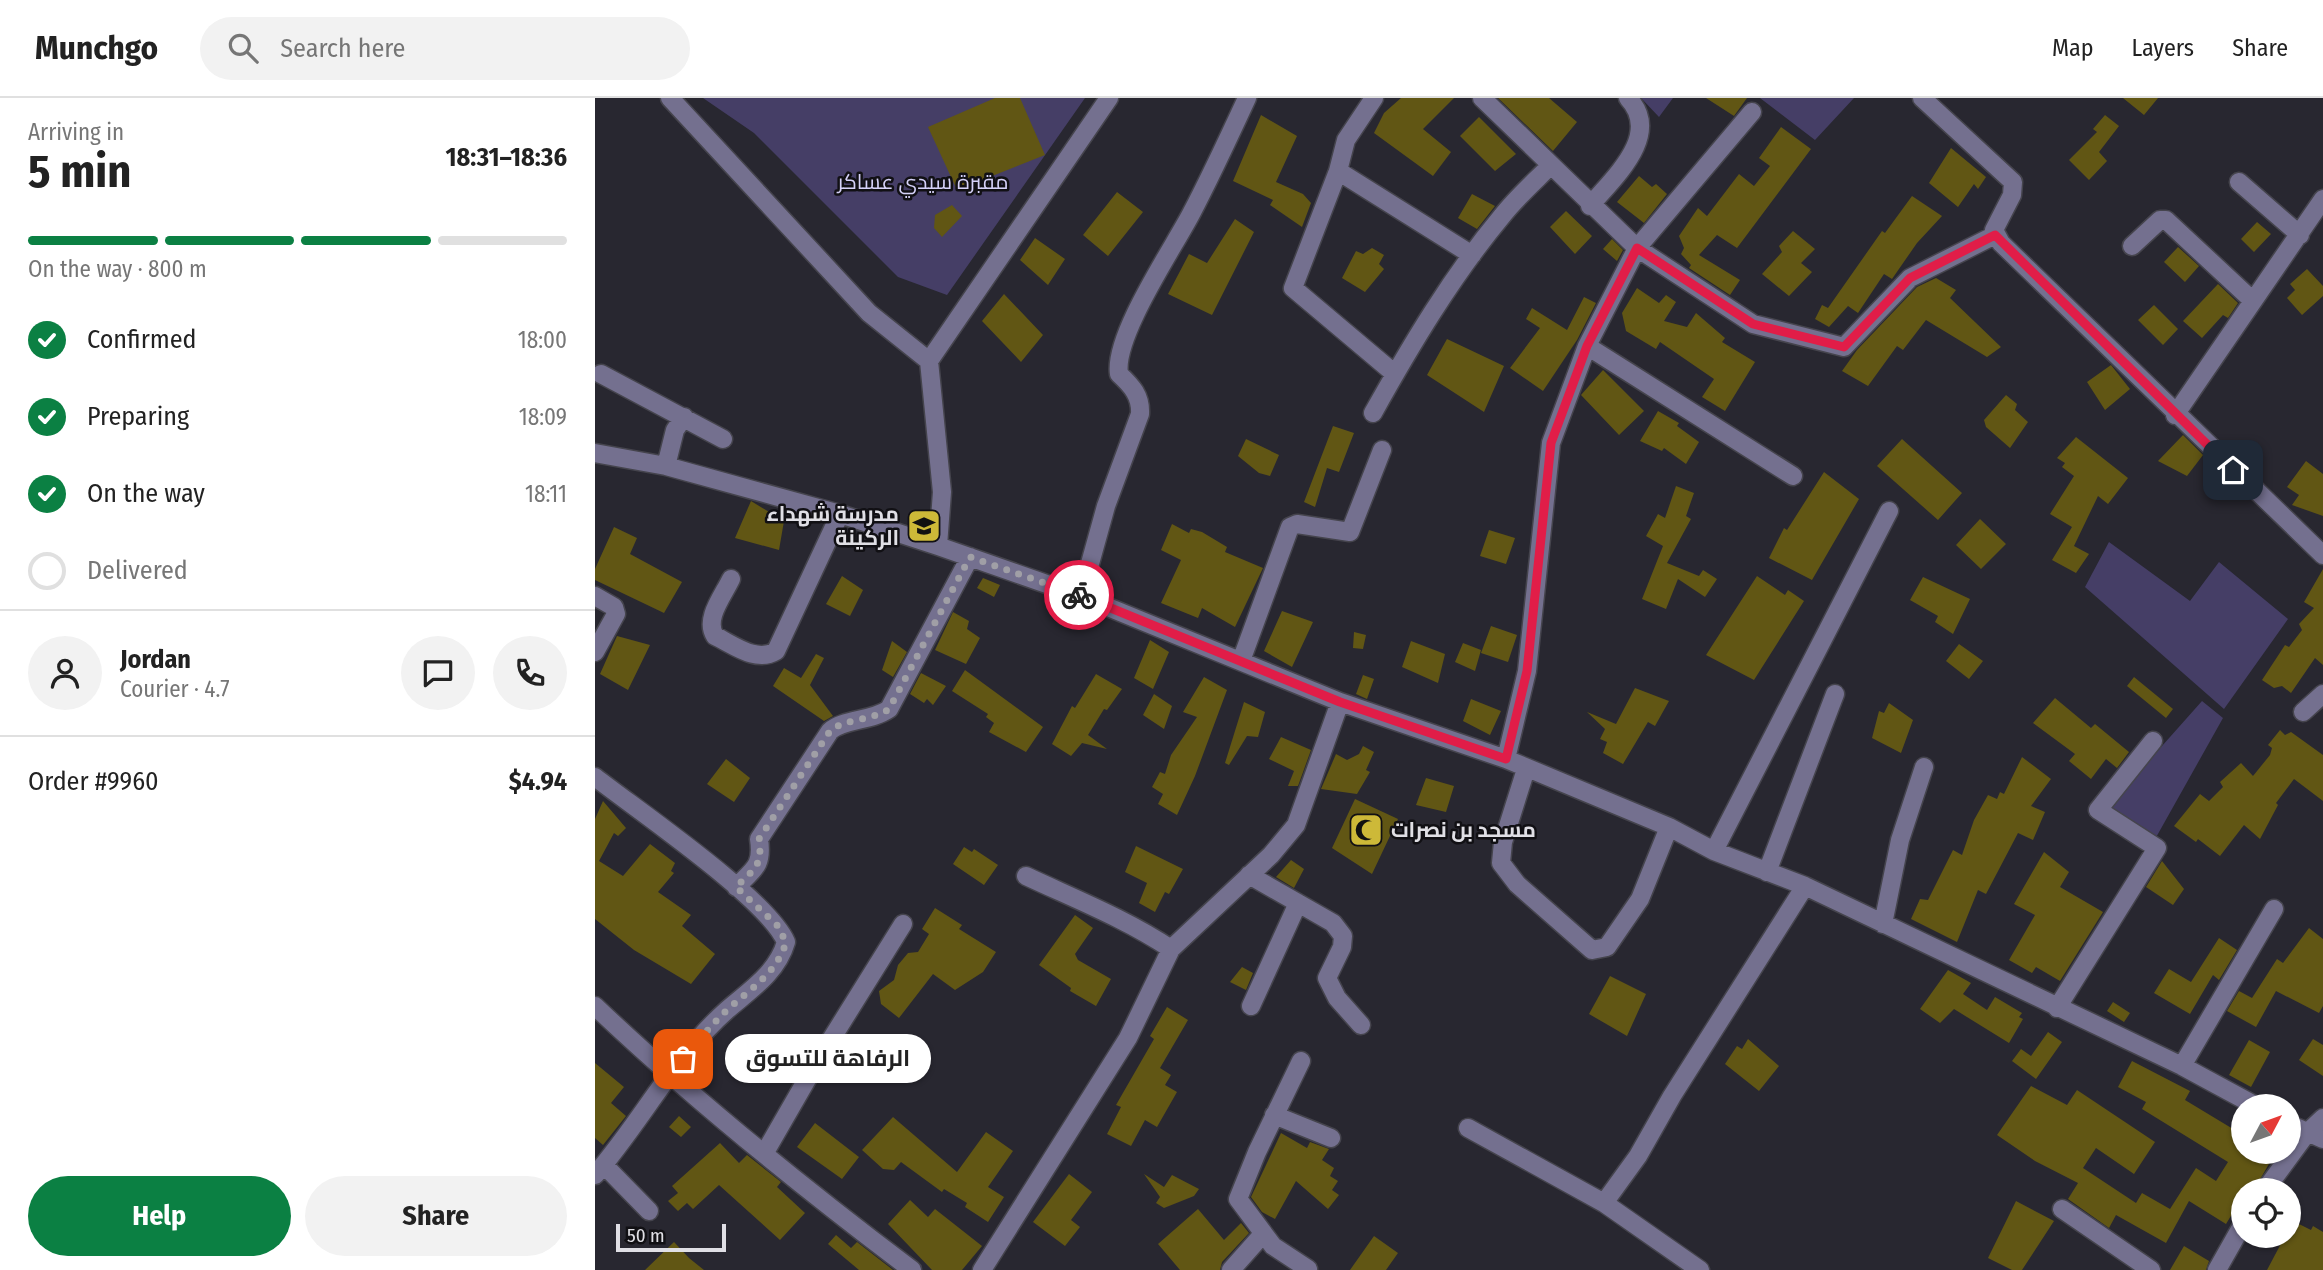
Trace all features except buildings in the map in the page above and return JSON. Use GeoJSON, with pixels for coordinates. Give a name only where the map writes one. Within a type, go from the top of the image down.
{"type":"FeatureCollection","features":[{"type":"Feature","properties":{"kind":"street"},"geometry":{"type":"LineString","coordinates":[[670,98],[869,313],[929,361]]}},
{"type":"Feature","properties":{"kind":"street"},"geometry":{"type":"LineString","coordinates":[[938,546],[942,481],[929,361],[1109,98]]}},
{"type":"Feature","properties":{"kind":"street"},"geometry":{"type":"LineString","coordinates":[[1081,596],[1110,495],[1140,414],[1140,399],[1119,374],[1120,356],[1140,306],[1191,215],[1247,98]]}},
{"type":"Feature","properties":{"kind":"street"},"geometry":{"type":"LineString","coordinates":[[1374,98],[1346,140],[1338,171],[1293,290],[1395,374]]}},
{"type":"Feature","properties":{"kind":"street"},"geometry":{"type":"LineString","coordinates":[[1482,98],[1590,206],[1637,248],[1753,324],[1844,347],[1910,278],[1995,235]]}},
{"type":"Feature","properties":{"kind":"street"},"geometry":{"type":"LineString","coordinates":[[1590,206],[1639,142],[1638,113],[1628,98]]}},
{"type":"Feature","properties":{"kind":"street"},"geometry":{"type":"LineString","coordinates":[[1922,98],[2013,182],[2011,195],[1995,225],[1995,235],[2175,415],[2323,555]]}},
{"type":"Feature","properties":{"kind":"street"},"geometry":{"type":"LineString","coordinates":[[1506,759],[1527,671],[1551,443],[1587,346],[1637,248],[1752,112]]}},
{"type":"Feature","properties":{"kind":"street"},"geometry":{"type":"LineString","coordinates":[[1373,413],[1472,255],[1503,214],[1550,166]]}},
{"type":"Feature","properties":{"kind":"street"},"geometry":{"type":"LineString","coordinates":[[1338,171],[1472,255]]}},
{"type":"Feature","properties":{"kind":"street"},"geometry":{"type":"LineString","coordinates":[[2239,181],[2300,235]]}},
{"type":"Feature","properties":{"kind":"street"},"geometry":{"type":"LineString","coordinates":[[2175,415],[2323,199]]}},
{"type":"Feature","properties":{"kind":"street"},"geometry":{"type":"LineString","coordinates":[[2132,246],[2160,220],[2166,220],[2253,301]]}},
{"type":"Feature","properties":{"kind":"street"},"geometry":{"type":"LineString","coordinates":[[1587,346],[1793,476]]}},
{"type":"Feature","properties":{"kind":"street"},"geometry":{"type":"LineString","coordinates":[[601,374],[723,439]]}},
{"type":"Feature","properties":{"kind":"street"},"geometry":{"type":"LineString","coordinates":[[666,466],[675,430],[684,417]]}},
{"type":"Feature","properties":{"kind":"street"},"geometry":{"type":"LineString","coordinates":[[1241,661],[1290,527],[1297,524],[1350,532],[1382,450]]}},
{"type":"Feature","properties":{"kind":"street"},"geometry":{"type":"LineString","coordinates":[[595,453],[666,466],[840,514],[938,546],[1081,596],[1340,702],[1506,759],[1669,827],[1714,850],[1805,886],[2057,1009],[2182,1066],[2234,1094]]}},
{"type":"Feature","properties":{"kind":"street"},"geometry":{"type":"LineString","coordinates":[[1714,850],[1889,511]]}},
{"type":"Feature","properties":{"kind":"street"},"geometry":{"type":"LineString","coordinates":[[731,579],[710,622],[711,630],[715,636],[759,657],[767,657],[776,651],[840,514]]}},
{"type":"Feature","properties":{"kind":"street"},"geometry":{"type":"LineString","coordinates":[[736,887],[758,866],[762,857],[759,839],[830,731],[838,725],[878,717],[889,709],[970,557]]}},
{"type":"Feature","properties":{"kind":"street"},"geometry":{"type":"LineString","coordinates":[[595,596],[614,607],[616,614],[595,652]]}},
{"type":"Feature","properties":{"kind":"street"},"geometry":{"type":"LineString","coordinates":[[1767,872],[1835,694]]}},
{"type":"Feature","properties":{"kind":"street"},"geometry":{"type":"LineString","coordinates":[[2303,712],[2323,694]]}},
{"type":"Feature","properties":{"kind":"street"},"geometry":{"type":"LineString","coordinates":[[982,1270],[1128,1038],[1171,949],[1271,855],[1296,825],[1340,702]]}},
{"type":"Feature","properties":{"kind":"street"},"geometry":{"type":"LineString","coordinates":[[2057,1009],[2157,848],[2098,810],[2153,741]]}},
{"type":"Feature","properties":{"kind":"street"},"geometry":{"type":"LineString","coordinates":[[1883,924],[1900,840],[1924,767]]}},
{"type":"Feature","properties":{"kind":"street"},"geometry":{"type":"LineString","coordinates":[[1526,769],[1503,842],[1501,863],[1517,884],[1592,950],[1607,947],[1640,899],[1669,827]]}},
{"type":"Feature","properties":{"kind":"street"},"geometry":{"type":"LineString","coordinates":[[595,777],[736,887],[777,925],[786,942],[779,960],[755,987],[725,1012],[668,1075],[600,1170],[649,1211]]}},
{"type":"Feature","properties":{"kind":"street"},"geometry":{"type":"LineString","coordinates":[[1249,875],[1333,923],[1343,936],[1342,947],[1327,978],[1337,998],[1361,1025]]}},
{"type":"Feature","properties":{"kind":"street"},"geometry":{"type":"LineString","coordinates":[[1026,876],[1103,913],[1132,923],[1171,949]]}},
{"type":"Feature","properties":{"kind":"street"},"geometry":{"type":"LineString","coordinates":[[1604,1203],[1638,1156],[1679,1084],[1805,886]]}},
{"type":"Feature","properties":{"kind":"street"},"geometry":{"type":"LineString","coordinates":[[1251,1006],[1297,903]]}},
{"type":"Feature","properties":{"kind":"street"},"geometry":{"type":"LineString","coordinates":[[2182,1066],[2274,909]]}},
{"type":"Feature","properties":{"kind":"street"},"geometry":{"type":"LineString","coordinates":[[764,1154],[817,1062],[903,925]]}},
{"type":"Feature","properties":{"kind":"street"},"geometry":{"type":"LineString","coordinates":[[595,1006],[668,1075],[912,1270]]}},
{"type":"Feature","properties":{"kind":"street"},"geometry":{"type":"LineString","coordinates":[[1301,1061],[1238,1194],[1241,1205],[1263,1234],[1294,1262],[1308,1269]]}},
{"type":"Feature","properties":{"kind":"street"},"geometry":{"type":"LineString","coordinates":[[1274,1115],[1331,1138]]}},
{"type":"Feature","properties":{"kind":"street"},"geometry":{"type":"LineString","coordinates":[[2276,1178],[2315,1136],[2323,1118]]}},
{"type":"Feature","properties":{"kind":"street"},"geometry":{"type":"LineString","coordinates":[[1468,1128],[1604,1203],[1700,1270]]}},
{"type":"Feature","properties":{"kind":"street"},"geometry":{"type":"LineString","coordinates":[[2062,1209],[2151,1270]]}},
{"type":"Feature","properties":{"kind":"street"},"geometry":{"type":"LineString","coordinates":[[1231,1270],[1263,1234]]}},
{"type":"Feature","properties":{"kind":"street"},"geometry":{"type":"LineString","coordinates":[[2217,1270],[2231,1245]]}},
{"type":"Feature","properties":{"kind":"green space","name":"مقبرة سيدي عساكر"},"geometry":{"type":"Polygon","coordinates":[[[703,98],[1085,98],[947,295],[898,277],[754,133],[703,98]]]}},
{"type":"Feature","properties":{"kind":"green space"},"geometry":{"type":"Polygon","coordinates":[[[1641,98],[1673,98],[1659,117],[1641,98]]]}},
{"type":"Feature","properties":{"kind":"green space"},"geometry":{"type":"Polygon","coordinates":[[[1760,98],[1854,98],[1815,140],[1760,98]]]}},
{"type":"Feature","properties":{"kind":"green space"},"geometry":{"type":"Polygon","coordinates":[[[2109,542],[2190,601],[2219,562],[2288,619],[2224,709],[2085,587],[2109,542]]]}},
{"type":"Feature","properties":{"kind":"green space"},"geometry":{"type":"Polygon","coordinates":[[[2202,701],[2223,718],[2154,841],[2106,809],[2202,701]]]}},
{"type":"Feature","properties":{"kind":"way so far"},"geometry":{"type":"LineString","coordinates":[[683,1059],[725,1012],[755,987],[779,960],[786,942],[777,925],[736,887],[758,866],[762,857],[759,839],[830,731],[838,725],[878,717],[889,709],[970,557],[1079,595]]}},
{"type":"Feature","properties":{"kind":"place","name":"مدرسة شهداء الركينة"},"geometry":{"type":"Point","coordinates":[924,526]}},
{"type":"Feature","properties":{"kind":"place","name":"مسجد بن نصرات"},"geometry":{"type":"Point","coordinates":[1366,830]}},
{"type":"Feature","properties":{"kind":"place","name":"الرفاهة للتسوق"},"geometry":{"type":"Point","coordinates":[683,1059]}},
{"type":"Feature","properties":{"kind":"route"},"geometry":{"type":"LineString","coordinates":[[1079,595],[1340,702],[1506,759],[1527,671],[1551,466],[1551,443],[1587,346],[1637,248],[1732,313],[1753,324],[1844,347],[1910,278],[1995,235],[2233,470]]}}]}
